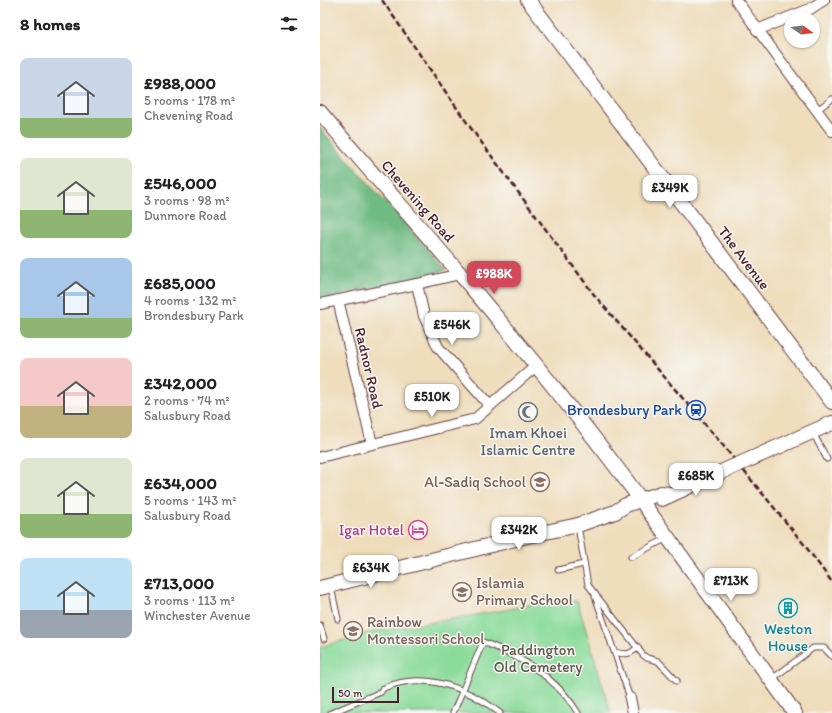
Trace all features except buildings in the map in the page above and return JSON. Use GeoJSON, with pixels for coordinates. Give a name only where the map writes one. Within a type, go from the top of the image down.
{"type":"FeatureCollection","features":[{"type":"Feature","properties":{"kind":"street","name":"The Avenue"},"geometry":{"type":"LineString","coordinates":[[528,0],[832,402]]}},
{"type":"Feature","properties":{"kind":"street"},"geometry":{"type":"LineString","coordinates":[[736,0],[832,131]]}},
{"type":"Feature","properties":{"kind":"street"},"geometry":{"type":"LineString","coordinates":[[757,30],[810,9],[824,0]]}},
{"type":"Feature","properties":{"kind":"street","name":"Chevening Road"},"geometry":{"type":"LineString","coordinates":[[320,112],[367,169],[460,274],[537,365],[643,503],[795,713]]}},
{"type":"Feature","properties":{"kind":"street"},"geometry":{"type":"LineString","coordinates":[[320,304],[460,274]]}},
{"type":"Feature","properties":{"kind":"street"},"geometry":{"type":"LineString","coordinates":[[417,284],[424,316],[438,347],[490,406]]}},
{"type":"Feature","properties":{"kind":"street","name":"Radnor Road"},"geometry":{"type":"LineString","coordinates":[[338,300],[372,444]]}},
{"type":"Feature","properties":{"kind":"street"},"geometry":{"type":"LineString","coordinates":[[320,457],[475,419],[537,365]]}},
{"type":"Feature","properties":{"kind":"street"},"geometry":{"type":"LineString","coordinates":[[325,587],[523,537],[578,525],[615,512],[623,506],[643,503],[661,493],[669,494],[832,424]]}},
{"type":"Feature","properties":{"kind":"street"},"geometry":{"type":"LineString","coordinates":[[630,698],[633,713]]}},
{"type":"Feature","properties":{"kind":"lane"},"geometry":{"type":"LineString","coordinates":[[817,110],[832,99]]}},
{"type":"Feature","properties":{"kind":"lane"},"geometry":{"type":"LineString","coordinates":[[812,432],[827,459]]}},
{"type":"Feature","properties":{"kind":"lane"},"geometry":{"type":"LineString","coordinates":[[578,525],[588,585],[595,595],[630,698]]}},
{"type":"Feature","properties":{"kind":"lane"},"geometry":{"type":"LineString","coordinates":[[631,557],[668,538]]}},
{"type":"Feature","properties":{"kind":"lane"},"geometry":{"type":"LineString","coordinates":[[558,570],[584,564]]}},
{"type":"Feature","properties":{"kind":"lane"},"geometry":{"type":"LineString","coordinates":[[325,587],[338,619]]}},
{"type":"Feature","properties":{"kind":"lane"},"geometry":{"type":"LineString","coordinates":[[595,595],[602,600],[647,658],[658,661],[677,681]]}},
{"type":"Feature","properties":{"kind":"lane"},"geometry":{"type":"LineString","coordinates":[[320,625],[324,639]]}},
{"type":"Feature","properties":{"kind":"lane"},"geometry":{"type":"LineString","coordinates":[[453,713],[483,642],[509,652],[534,667],[563,693],[578,713]]}},
{"type":"Feature","properties":{"kind":"lane"},"geometry":{"type":"LineString","coordinates":[[615,652],[624,655],[631,654],[638,647]]}},
{"type":"Feature","properties":{"kind":"lane"},"geometry":{"type":"LineString","coordinates":[[772,680],[813,648],[824,648],[832,656]]}},
{"type":"Feature","properties":{"kind":"lane"},"geometry":{"type":"LineString","coordinates":[[331,713],[382,692],[382,690],[389,686],[433,682],[445,684],[462,690],[482,700],[500,713]]}},
{"type":"Feature","properties":{"kind":"green space"},"geometry":{"type":"Polygon","coordinates":[[[320,127],[325,134],[446,270],[320,300],[320,127]]]}},
{"type":"Feature","properties":{"kind":"green space","name":"Paddington Old Cemetery"},"geometry":{"type":"Polygon","coordinates":[[[577,601],[611,713],[320,713],[320,647],[368,633],[505,610],[542,602],[577,601]]]}},
{"type":"Feature","properties":{"kind":"railway"},"geometry":{"type":"LineString","coordinates":[[382,0],[470,127],[595,296],[721,443],[803,543],[832,582]]}},
{"type":"Feature","properties":{"kind":"place","name":"Brondesbury Park"},"geometry":{"type":"Point","coordinates":[696,410]}},
{"type":"Feature","properties":{"kind":"place","name":"Imam Khoei Islamic Centre"},"geometry":{"type":"Point","coordinates":[528,412]}},
{"type":"Feature","properties":{"kind":"place","name":"Al-Sadiq School"},"geometry":{"type":"Point","coordinates":[540,482]}},
{"type":"Feature","properties":{"kind":"place","name":"Igar Hotel"},"geometry":{"type":"Point","coordinates":[418,530]}},
{"type":"Feature","properties":{"kind":"place","name":"Islamia Primary School"},"geometry":{"type":"Point","coordinates":[462,592]}},
{"type":"Feature","properties":{"kind":"place","name":"Weston House"},"geometry":{"type":"Point","coordinates":[788,608]}},
{"type":"Feature","properties":{"kind":"place","name":"Rainbow Montessori School"},"geometry":{"type":"Point","coordinates":[353,631]}}]}
